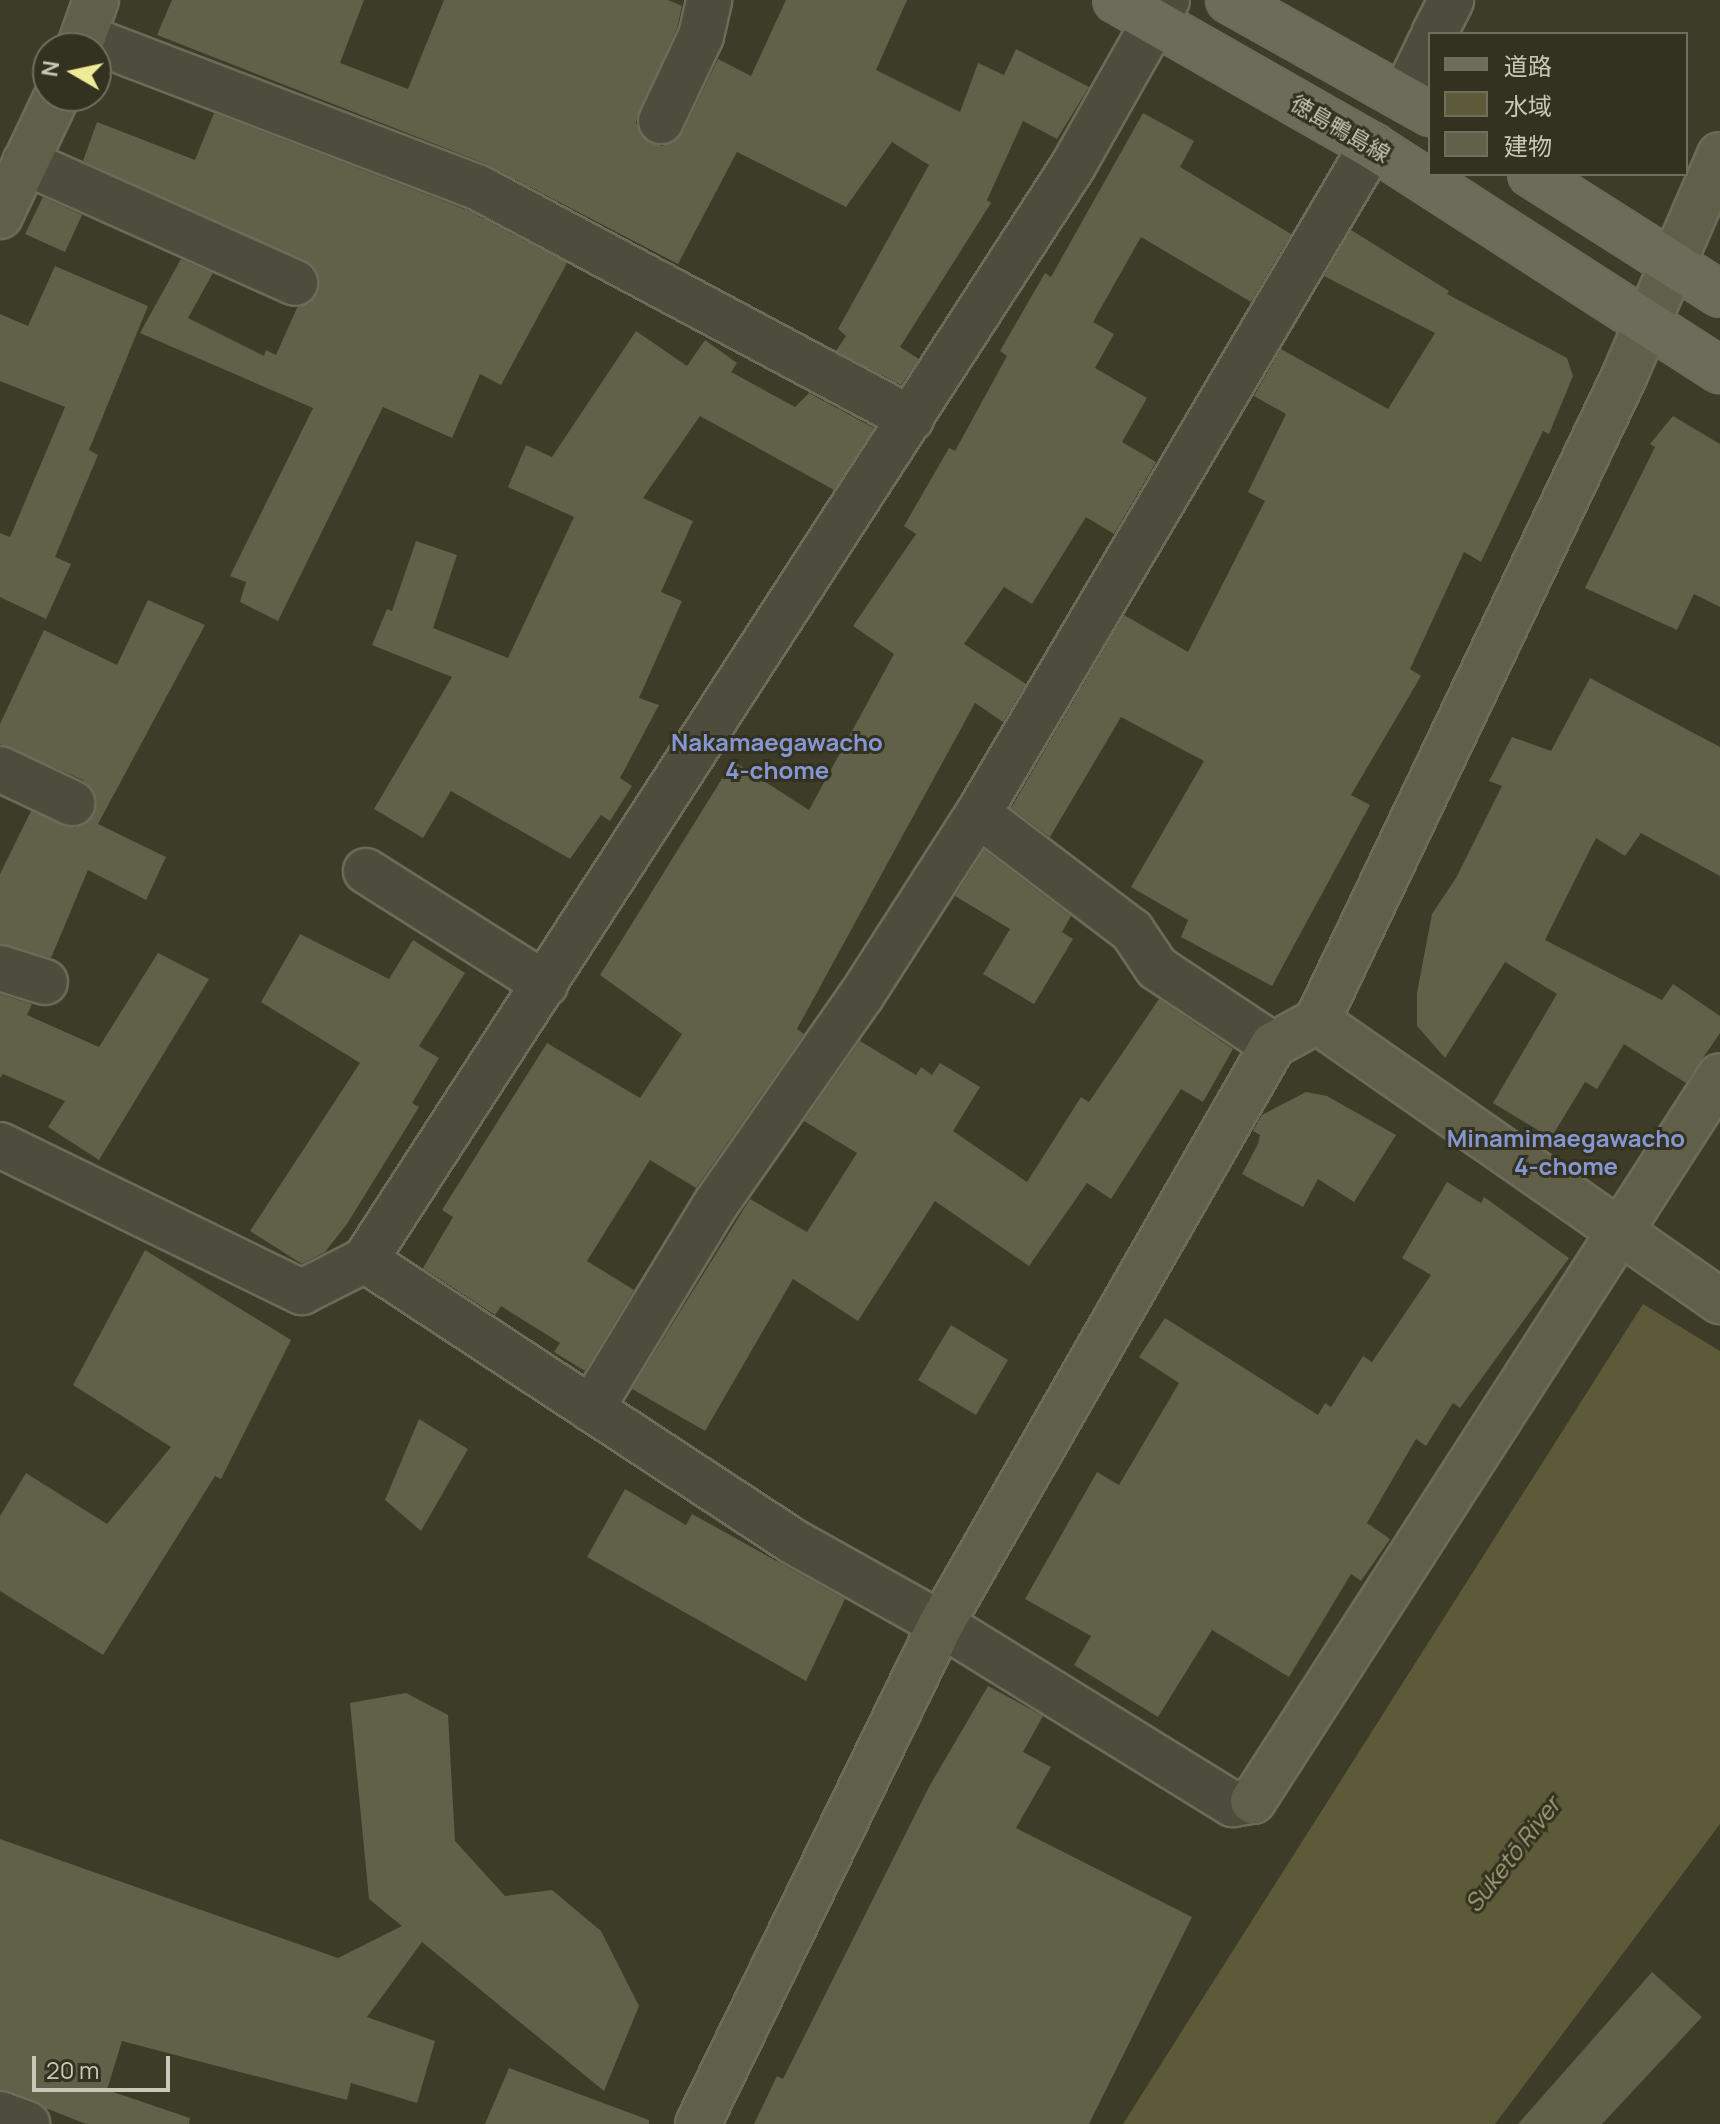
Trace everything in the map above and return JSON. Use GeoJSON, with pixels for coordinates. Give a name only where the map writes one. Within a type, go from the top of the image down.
{"type":"FeatureCollection","features":[{"type":"Feature","properties":{"kind":"main road","name":"徳島鴨島線"},"geometry":{"type":"LineString","coordinates":[[1116,0],[1161,11],[1648,319],[1720,370]]}},
{"type":"Feature","properties":{"kind":"main road"},"geometry":{"type":"LineString","coordinates":[[1229,0],[1417,105]]}},
{"type":"Feature","properties":{"kind":"main road"},"geometry":{"type":"LineString","coordinates":[[1534,176],[1671,260],[1720,294]]}},
{"type":"Feature","properties":{"kind":"street"},"geometry":{"type":"LineString","coordinates":[[661,121],[701,36],[709,0]]}},
{"type":"Feature","properties":{"kind":"street"},"geometry":{"type":"LineString","coordinates":[[1435,32],[1451,0]]}},
{"type":"Feature","properties":{"kind":"street"},"geometry":{"type":"LineString","coordinates":[[0,1145],[302,1292],[365,1260],[1073,166],[1161,11]]}},
{"type":"Feature","properties":{"kind":"street"},"geometry":{"type":"LineString","coordinates":[[87,28],[477,187],[911,419]]}},
{"type":"Feature","properties":{"kind":"street"},"geometry":{"type":"LineString","coordinates":[[1417,105],[1428,53]]}},
{"type":"Feature","properties":{"kind":"street"},"geometry":{"type":"LineString","coordinates":[[48,112],[10,184],[295,283]]}},
{"type":"Feature","properties":{"kind":"street"},"geometry":{"type":"LineString","coordinates":[[591,1409],[715,1205],[861,996],[978,814],[1372,146]]}},
{"type":"Feature","properties":{"kind":"street"},"geometry":{"type":"LineString","coordinates":[[698,2124],[941,1624],[1273,1045],[1317,1021],[1648,319],[1671,260],[1720,155]]}},
{"type":"Feature","properties":{"kind":"street"},"geometry":{"type":"LineString","coordinates":[[0,769],[72,803]]}},
{"type":"Feature","properties":{"kind":"street"},"geometry":{"type":"LineString","coordinates":[[978,814],[1132,931],[1157,968],[1273,1045]]}},
{"type":"Feature","properties":{"kind":"street"},"geometry":{"type":"LineString","coordinates":[[366,871],[545,984]]}},
{"type":"Feature","properties":{"kind":"street"},"geometry":{"type":"LineString","coordinates":[[0,968],[45,982]]}},
{"type":"Feature","properties":{"kind":"street"},"geometry":{"type":"LineString","coordinates":[[1317,1021],[1619,1227],[1720,1301]]}},
{"type":"Feature","properties":{"kind":"street"},"geometry":{"type":"LineString","coordinates":[[365,1260],[794,1542],[941,1624],[1233,1804],[1253,1801],[1619,1227],[1720,1076]]}},
{"type":"Feature","properties":{"kind":"street"},"geometry":{"type":"LineString","coordinates":[[0,2114],[27,2124]]}},
{"type":"Feature","properties":{"kind":"water","name":"Suketō River"},"geometry":{"type":"Polygon","coordinates":[[[1643,1304],[1720,1351],[1720,1824],[1495,2124],[1123,2124],[1643,1304]]]}},
{"type":"Feature","properties":{"kind":"building"},"geometry":{"type":"Polygon","coordinates":[[[172,0],[364,0],[340,63],[408,89],[444,0],[668,0],[682,6],[677,28],[636,122],[641,136],[662,146],[683,132],[718,59],[751,76],[786,0],[907,0],[876,70],[960,112],[978,63],[1004,75],[1016,49],[1089,87],[1057,139],[1023,121],[987,200],[991,203],[900,347],[919,359],[901,385],[836,351],[846,336],[838,329],[929,165],[892,142],[846,207],[737,152],[678,264],[486,164],[157,35],[172,0]]]}},
{"type":"Feature","properties":{"kind":"building"},"geometry":{"type":"Polygon","coordinates":[[[214,113],[467,210],[567,263],[501,385],[480,374],[452,438],[383,407],[278,621],[240,602],[246,582],[230,576],[313,408],[140,333],[181,259],[213,273],[188,318],[264,356],[266,350],[276,355],[297,308],[317,294],[316,269],[83,161],[97,122],[195,160],[214,113]]]}},
{"type":"Feature","properties":{"kind":"building"},"geometry":{"type":"Polygon","coordinates":[[[1143,113],[1194,141],[1180,167],[1291,234],[1251,302],[1141,237],[1093,322],[1114,334],[1095,368],[1147,398],[1122,442],[1156,462],[1114,534],[1086,517],[1032,604],[1004,587],[964,644],[1026,684],[1003,722],[975,703],[797,1029],[804,1034],[696,1188],[650,1160],[587,1261],[634,1290],[585,1371],[554,1352],[560,1343],[501,1306],[495,1315],[423,1268],[453,1217],[442,1210],[547,1043],[640,1098],[682,1034],[600,975],[733,761],[809,810],[894,654],[853,626],[916,534],[904,526],[949,448],[955,451],[1007,356],[1000,351],[1045,273],[1051,277],[1143,113]]]}},
{"type":"Feature","properties":{"kind":"building"},"geometry":{"type":"Polygon","coordinates":[[[43,197],[82,215],[65,252],[25,234],[43,197]]]}},
{"type":"Feature","properties":{"kind":"building"},"geometry":{"type":"Polygon","coordinates":[[[1351,230],[1449,291],[1447,294],[1567,358],[1573,376],[1549,434],[1543,431],[1481,562],[1464,552],[1410,669],[1421,676],[1351,795],[1370,805],[1272,986],[1181,937],[1188,920],[1131,887],[1204,761],[1121,717],[1050,837],[1011,808],[1124,615],[1188,652],[1265,501],[1248,492],[1286,414],[1254,396],[1281,349],[1388,409],[1435,333],[1324,276],[1351,230]]]}},
{"type":"Feature","properties":{"kind":"building"},"geometry":{"type":"Polygon","coordinates":[[[55,266],[148,306],[89,450],[98,455],[55,557],[71,564],[46,619],[0,597],[0,533],[10,537],[65,407],[0,381],[0,314],[28,326],[55,266]]]}},
{"type":"Feature","properties":{"kind":"building"},"geometry":{"type":"Polygon","coordinates":[[[636,331],[687,366],[705,340],[737,363],[731,372],[795,407],[809,393],[874,428],[834,490],[700,416],[643,498],[693,521],[661,592],[682,601],[639,698],[659,705],[620,778],[632,786],[610,821],[601,815],[570,859],[451,791],[423,838],[374,809],[452,677],[372,645],[387,609],[392,611],[416,541],[457,555],[433,628],[508,658],[574,517],[508,487],[526,445],[552,457],[636,331]]]}},
{"type":"Feature","properties":{"kind":"building"},"geometry":{"type":"Polygon","coordinates":[[[1673,416],[1720,444],[1720,607],[1694,594],[1677,630],[1585,588],[1655,447],[1650,444],[1673,416]]]}},
{"type":"Feature","properties":{"kind":"building"},"geometry":{"type":"Polygon","coordinates":[[[148,600],[205,625],[98,824],[166,857],[146,900],[88,870],[51,958],[0,944],[0,874],[31,811],[75,828],[94,814],[97,802],[83,780],[0,744],[0,724],[44,630],[117,665],[148,600]]]}},
{"type":"Feature","properties":{"kind":"building"},"geometry":{"type":"Polygon","coordinates":[[[1590,678],[1720,747],[1720,876],[1641,833],[1625,856],[1596,838],[1545,940],[1662,1000],[1673,984],[1720,1016],[1720,1033],[1686,1083],[1624,1044],[1597,1089],[1585,1082],[1551,1138],[1493,1103],[1557,994],[1505,962],[1445,1058],[1417,1026],[1417,993],[1432,914],[1456,878],[1502,786],[1489,781],[1512,737],[1551,751],[1590,678]]]}},
{"type":"Feature","properties":{"kind":"building"},"geometry":{"type":"Polygon","coordinates":[[[984,850],[1071,916],[1062,932],[1073,939],[1034,1004],[983,974],[1010,929],[955,896],[984,850]]]}},
{"type":"Feature","properties":{"kind":"building"},"geometry":{"type":"Polygon","coordinates":[[[300,934],[389,979],[413,940],[465,973],[419,1046],[439,1058],[412,1103],[419,1107],[347,1224],[325,1252],[302,1264],[250,1231],[360,1063],[261,1002],[300,934]]]}},
{"type":"Feature","properties":{"kind":"building"},"geometry":{"type":"Polygon","coordinates":[[[158,953],[209,979],[99,1160],[48,1127],[65,1101],[3,1074],[0,1078],[0,994],[32,1004],[27,1015],[99,1047],[158,953]]]}},
{"type":"Feature","properties":{"kind":"building"},"geometry":{"type":"Polygon","coordinates":[[[1159,999],[1233,1049],[1203,1102],[1181,1089],[1111,1199],[1087,1183],[1029,1266],[935,1201],[858,1321],[793,1279],[705,1431],[632,1389],[750,1199],[807,1232],[857,1153],[804,1121],[860,1041],[916,1075],[921,1067],[932,1075],[940,1063],[980,1087],[953,1131],[1027,1182],[1081,1097],[1089,1102],[1159,999]]]}},
{"type":"Feature","properties":{"kind":"building"},"geometry":{"type":"Polygon","coordinates":[[[1306,1092],[1327,1096],[1396,1135],[1354,1202],[1318,1179],[1303,1207],[1242,1174],[1258,1144],[1260,1135],[1253,1131],[1262,1115],[1306,1092]]]}},
{"type":"Feature","properties":{"kind":"building"},"geometry":{"type":"Polygon","coordinates":[[[1447,1182],[1481,1203],[1484,1197],[1569,1258],[1460,1408],[1453,1403],[1426,1446],[1416,1439],[1367,1523],[1390,1539],[1361,1581],[1351,1574],[1289,1677],[1212,1630],[1158,1717],[1074,1665],[1091,1636],[1025,1599],[1097,1472],[1119,1485],[1179,1383],[1139,1357],[1165,1318],[1318,1415],[1325,1403],[1331,1407],[1363,1356],[1372,1362],[1431,1275],[1402,1258],[1447,1182]]]}},
{"type":"Feature","properties":{"kind":"building"},"geometry":{"type":"Polygon","coordinates":[[[145,1250],[291,1340],[221,1479],[215,1476],[103,1655],[0,1591],[0,1516],[26,1473],[107,1524],[171,1447],[73,1385],[145,1250]]]}},
{"type":"Feature","properties":{"kind":"building"},"geometry":{"type":"Polygon","coordinates":[[[951,1325],[1008,1360],[976,1415],[918,1380],[951,1325]]]}},
{"type":"Feature","properties":{"kind":"building"},"geometry":{"type":"Polygon","coordinates":[[[419,1419],[468,1449],[421,1531],[385,1500],[419,1419]]]}},
{"type":"Feature","properties":{"kind":"building"},"geometry":{"type":"Polygon","coordinates":[[[625,1489],[686,1525],[692,1514],[845,1599],[806,1681],[587,1557],[625,1489]]]}},
{"type":"Feature","properties":{"kind":"building"},"geometry":{"type":"Polygon","coordinates":[[[988,1686],[1043,1716],[1023,1752],[1051,1767],[1016,1828],[1192,1917],[1089,2124],[754,2124],[777,2076],[783,2079],[930,1785],[988,1686]]]}},
{"type":"Feature","properties":{"kind":"building"},"geometry":{"type":"Polygon","coordinates":[[[406,1693],[448,1715],[455,1841],[505,1896],[552,1890],[601,1931],[639,2006],[604,2091],[422,1942],[367,2017],[435,2041],[417,2103],[351,2083],[347,2100],[122,2041],[107,2090],[190,2118],[189,2124],[86,2124],[0,2090],[0,1839],[338,1958],[402,1926],[369,1899],[350,1703],[406,1693]]]}},
{"type":"Feature","properties":{"kind":"building"},"geometry":{"type":"Polygon","coordinates":[[[1652,1972],[1702,2017],[1602,2124],[1518,2124],[1652,1972]]]}},
{"type":"Feature","properties":{"kind":"building"},"geometry":{"type":"Polygon","coordinates":[[[509,2068],[649,2120],[649,2124],[485,2124],[509,2068]]]}},
{"type":"Feature","properties":{"kind":"district","name":"Nakamaegawacho 4-chome"},"geometry":{"type":"Point","coordinates":[777,756]}},
{"type":"Feature","properties":{"kind":"district","name":"Minamimaegawacho 4-chome"},"geometry":{"type":"Point","coordinates":[1566,1152]}}]}
